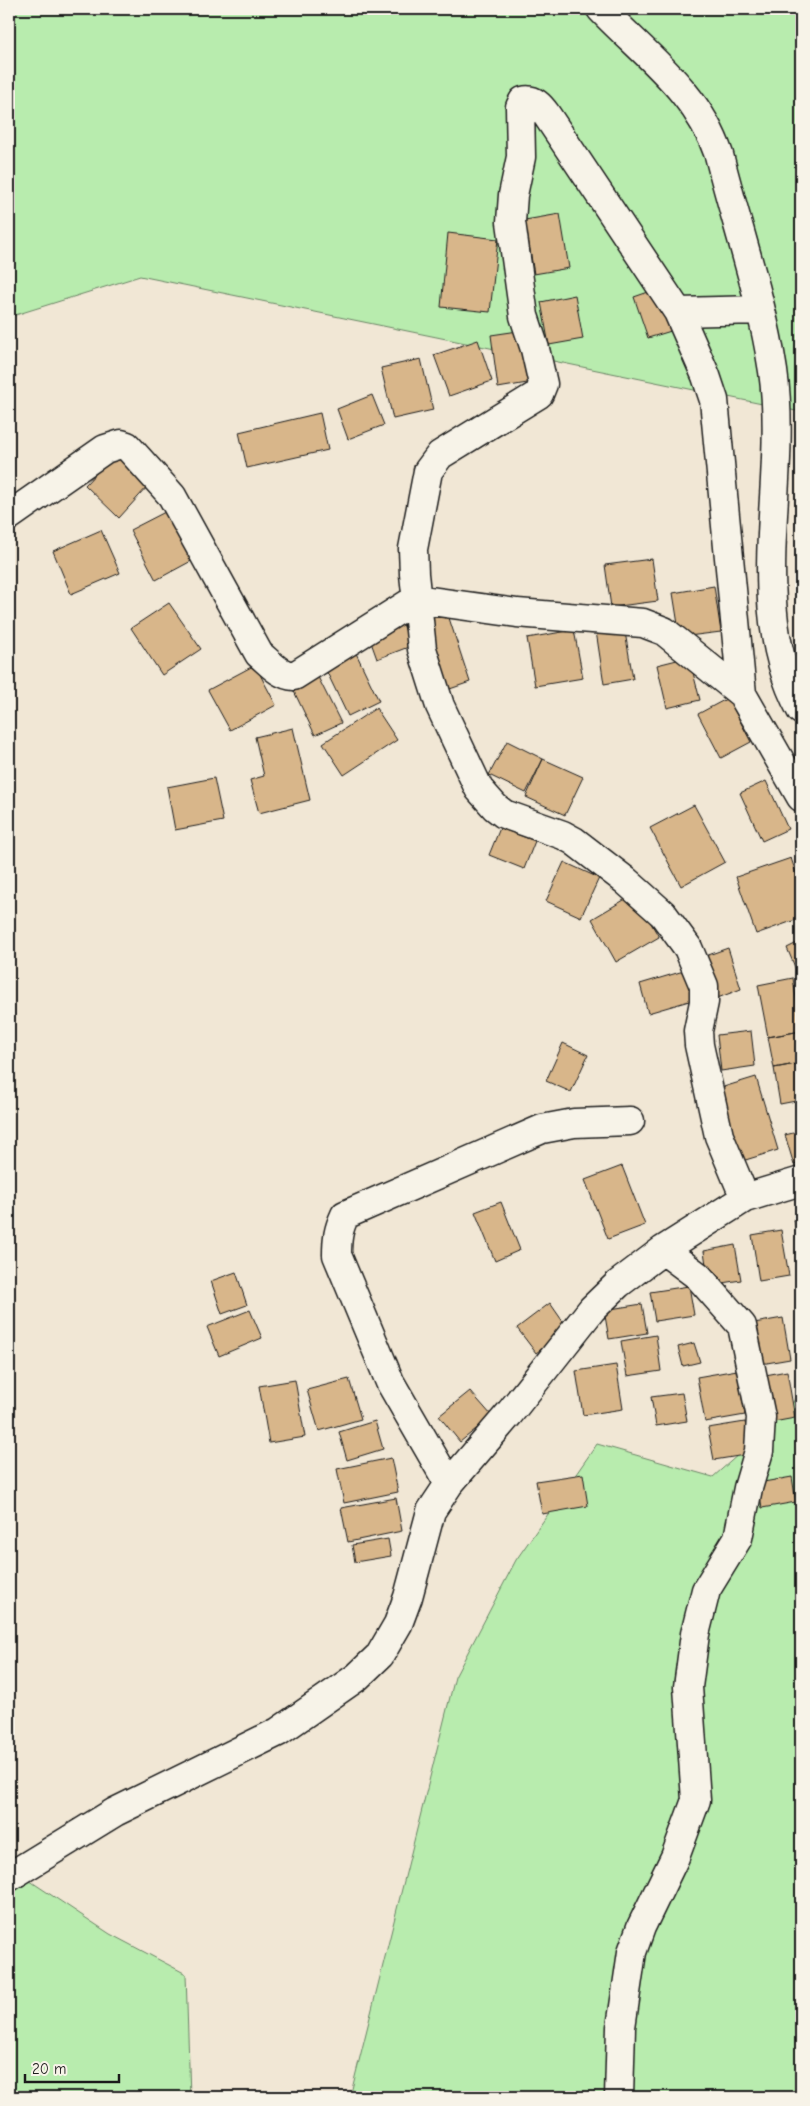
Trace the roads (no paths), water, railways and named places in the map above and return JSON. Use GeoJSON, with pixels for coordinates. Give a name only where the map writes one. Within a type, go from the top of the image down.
{"type":"FeatureCollection","features":[{"type":"Feature","properties":{"kind":"street"},"geometry":{"type":"LineString","coordinates":[[600,9],[677,82],[712,133],[740,229],[773,372],[776,417],[772,592],[784,674],[801,710]]}},
{"type":"Feature","properties":{"kind":"street"},"geometry":{"type":"LineString","coordinates":[[742,694],[714,400],[706,376],[678,312],[546,114],[536,103],[528,100],[524,101],[520,107],[521,156],[513,195],[511,222],[524,316],[535,350],[542,387],[538,394],[440,455],[428,471],[413,549],[416,600],[427,670],[440,706],[480,789],[504,814],[563,835],[626,881],[663,914],[695,960],[705,996],[698,1030],[699,1045],[719,1136],[745,1198]]}},
{"type":"Feature","properties":{"kind":"street"},"geometry":{"type":"LineString","coordinates":[[678,312],[760,310]]}},
{"type":"Feature","properties":{"kind":"street"},"geometry":{"type":"LineString","coordinates":[[9,516],[105,449],[120,444],[127,446],[172,496],[259,654],[288,676],[294,676],[416,600],[517,613],[643,623],[664,631],[742,694],[801,797]]}},
{"type":"Feature","properties":{"kind":"street"},"geometry":{"type":"LineString","coordinates":[[449,1484],[390,1382],[337,1255],[337,1235],[345,1215],[542,1129],[574,1123],[630,1121]]}},
{"type":"Feature","properties":{"kind":"street"},"geometry":{"type":"LineString","coordinates":[[9,1877],[115,1812],[278,1732],[357,1677],[380,1655],[398,1624],[408,1597],[431,1511],[449,1484],[509,1414],[592,1309],[613,1289],[663,1250],[745,1198],[801,1181]]}},
{"type":"Feature","properties":{"kind":"street"},"geometry":{"type":"LineString","coordinates":[[619,2097],[621,2027],[632,1952],[641,1926],[675,1857],[696,1800],[688,1672],[701,1606],[710,1580],[736,1542],[761,1437],[758,1397],[742,1326],[698,1276],[663,1250]]}}]}
